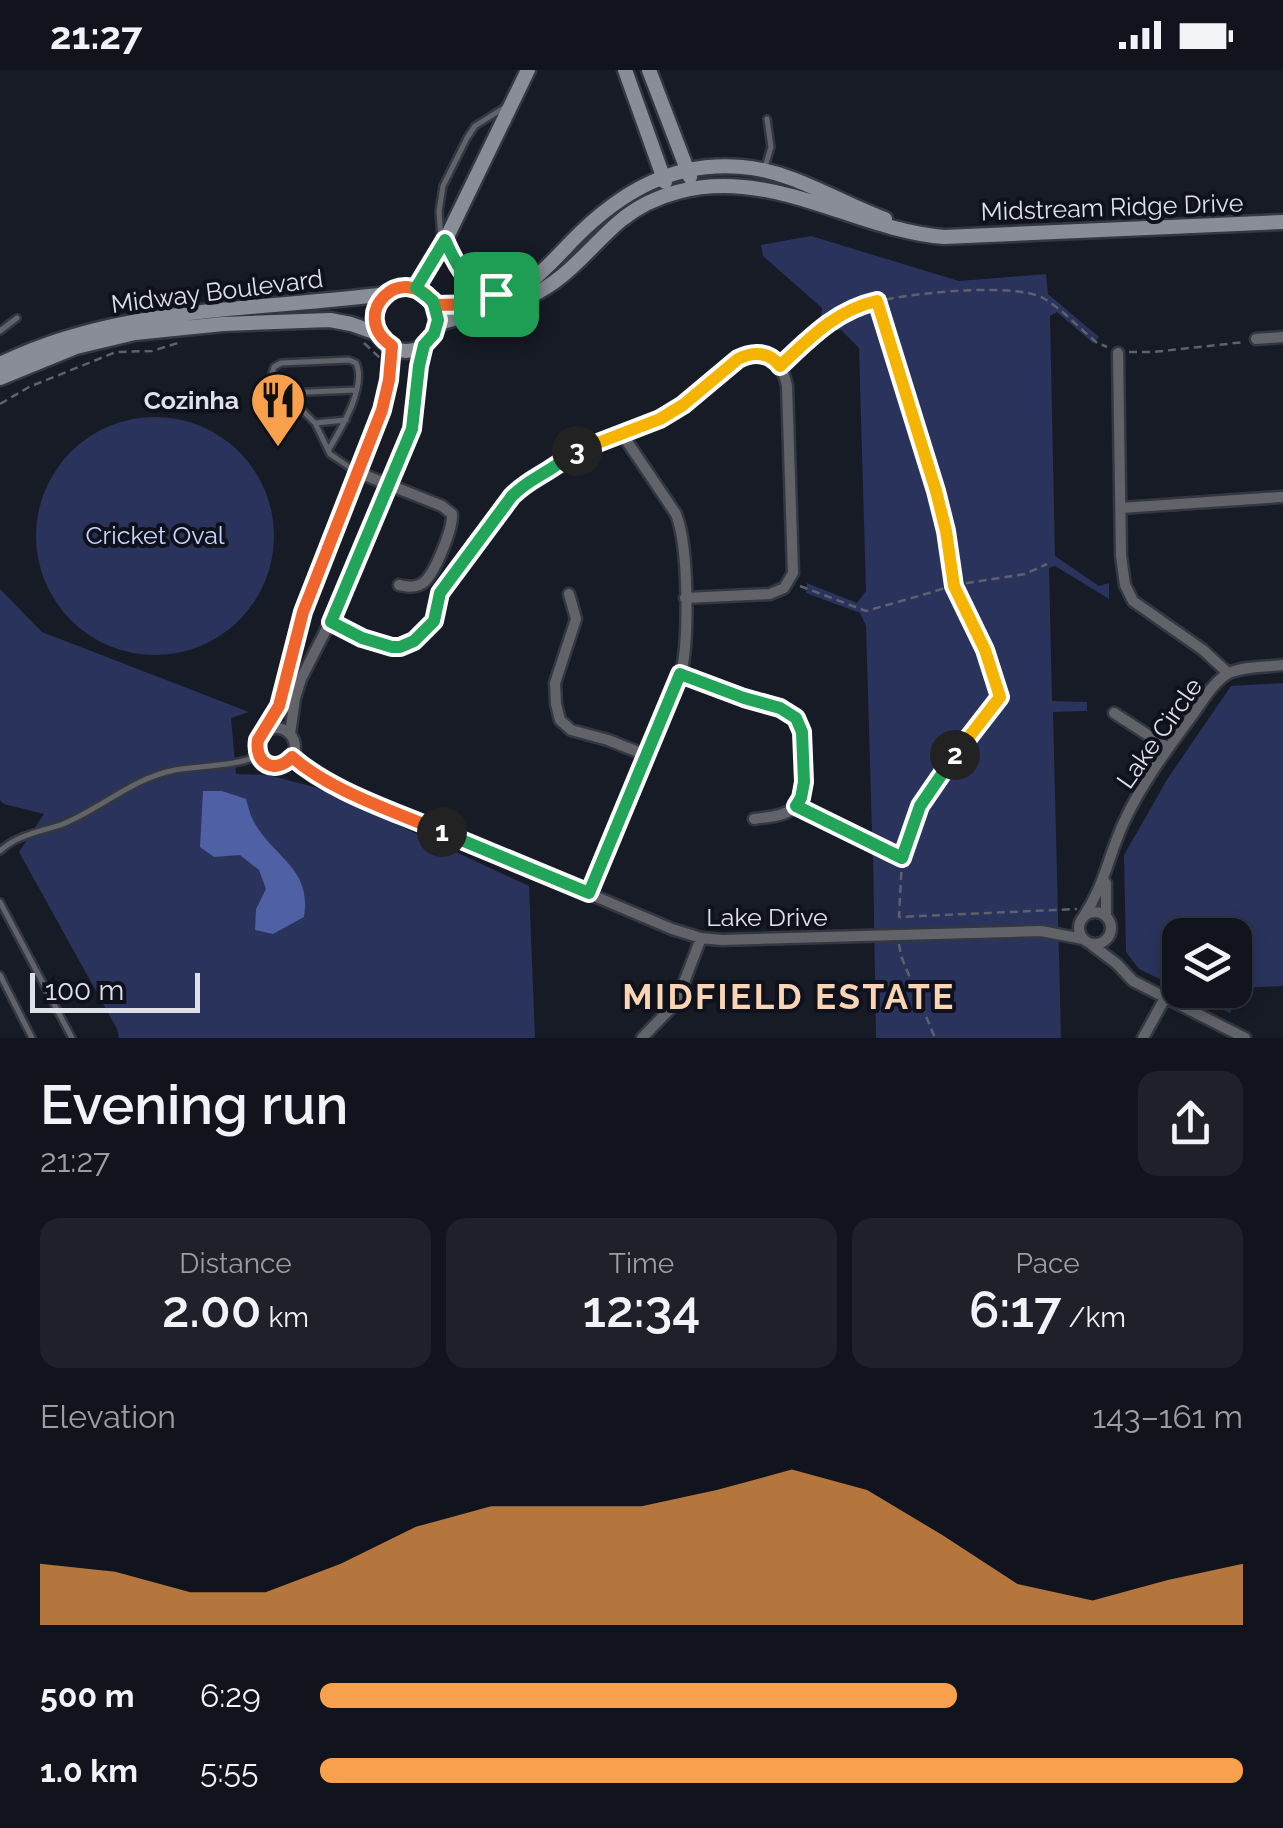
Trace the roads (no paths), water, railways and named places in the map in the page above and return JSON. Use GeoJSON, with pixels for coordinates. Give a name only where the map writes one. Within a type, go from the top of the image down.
{"type":"FeatureCollection","features":[{"type":"Feature","properties":{"kind":"street"},"geometry":{"type":"LineString","coordinates":[[424,345],[412,429],[331,622],[297,688],[290,734],[295,746],[292,757],[282,766],[264,763],[256,746],[282,698],[303,612],[382,410],[392,346],[408,350],[432,338],[438,324],[435,305],[416,288],[443,244],[528,70]]}},
{"type":"Feature","properties":{"kind":"street"},"geometry":{"type":"LineString","coordinates":[[625,70],[669,194]]}},
{"type":"Feature","properties":{"kind":"street"},"geometry":{"type":"LineString","coordinates":[[649,70],[694,187]]}},
{"type":"Feature","properties":{"kind":"street","name":"Midstream Ridge Drive"},"geometry":{"type":"LineString","coordinates":[[435,305],[484,304],[504,297],[544,271],[615,202],[633,190],[688,170],[720,166],[764,170],[944,238]]}},
{"type":"Feature","properties":{"kind":"street","name":"Midstream Ridge Drive"},"geometry":{"type":"LineString","coordinates":[[438,324],[536,294],[567,273],[621,220],[653,200],[694,187],[771,191],[890,228],[944,238],[1283,222]]}},
{"type":"Feature","properties":{"kind":"street","name":"Midway Boulevard"},"geometry":{"type":"LineString","coordinates":[[0,364],[66,336],[122,322],[416,288]]}},
{"type":"Feature","properties":{"kind":"street"},"geometry":{"type":"LineString","coordinates":[[378,334],[375,313],[386,294]]}},
{"type":"Feature","properties":{"kind":"street","name":"Midway Boulevard"},"geometry":{"type":"LineString","coordinates":[[0,378],[76,348],[136,333],[223,324],[330,320],[378,334],[392,346]]}},
{"type":"Feature","properties":{"kind":"street"},"geometry":{"type":"LineString","coordinates":[[1256,339],[1283,336]]}},
{"type":"Feature","properties":{"kind":"street"},"geometry":{"type":"LineString","coordinates":[[1118,352],[1125,585],[1133,601],[1203,650],[1228,673]]}},
{"type":"Feature","properties":{"kind":"street"},"geometry":{"type":"LineString","coordinates":[[566,456],[673,412],[746,355],[771,357],[780,366],[787,386],[794,565],[789,582],[770,594],[685,598]]}},
{"type":"Feature","properties":{"kind":"street"},"geometry":{"type":"LineString","coordinates":[[589,893],[680,674],[686,646],[682,532],[676,514],[622,434]]}},
{"type":"Feature","properties":{"kind":"street"},"geometry":{"type":"LineString","coordinates":[[357,472],[442,506],[453,518],[430,576],[421,585],[399,585]]}},
{"type":"Feature","properties":{"kind":"street"},"geometry":{"type":"LineString","coordinates":[[1121,508],[1281,497]]}},
{"type":"Feature","properties":{"kind":"street"},"geometry":{"type":"LineString","coordinates":[[569,594],[576,619],[555,683],[560,720],[571,730],[646,755]]}},
{"type":"Feature","properties":{"kind":"street","name":"Lake Circle"},"geometry":{"type":"LineString","coordinates":[[1106,916],[1108,872],[1123,826],[1168,748],[1228,673],[1283,666]]}},
{"type":"Feature","properties":{"kind":"street"},"geometry":{"type":"LineString","coordinates":[[680,674],[780,708],[796,718],[802,732],[801,798],[782,814],[754,819]]}},
{"type":"Feature","properties":{"kind":"street"},"geometry":{"type":"LineString","coordinates":[[1114,713],[1168,748]]}},
{"type":"Feature","properties":{"kind":"street"},"geometry":{"type":"LineString","coordinates":[[262,734],[279,728],[290,734]]}},
{"type":"Feature","properties":{"kind":"street","name":"Lake Drive"},"geometry":{"type":"LineString","coordinates":[[292,757],[335,786],[672,930],[702,938],[1041,931],[1087,942]]}},
{"type":"Feature","properties":{"kind":"street","name":"Lake Circle"},"geometry":{"type":"LineString","coordinates":[[1085,915],[1108,872]]}},
{"type":"Feature","properties":{"kind":"street"},"geometry":{"type":"LineString","coordinates":[[1117,964],[1110,948],[1112,928],[1106,916],[1092,912],[1085,915],[1078,930],[1087,942],[1132,980],[1162,996]]}},
{"type":"Feature","properties":{"kind":"street","name":"Lake Drive"},"geometry":{"type":"LineString","coordinates":[[1041,931],[1085,915]]}},
{"type":"Feature","properties":{"kind":"street"},"geometry":{"type":"LineString","coordinates":[[642,1038],[678,998],[702,938]]}},
{"type":"Feature","properties":{"kind":"street"},"geometry":{"type":"LineString","coordinates":[[1087,942],[1102,944],[1109,938]]}},
{"type":"Feature","properties":{"kind":"street"},"geometry":{"type":"LineString","coordinates":[[1143,1038],[1162,1003]]}},
{"type":"Feature","properties":{"kind":"street"},"geometry":{"type":"LineString","coordinates":[[1185,1008],[1245,1038]]}},
{"type":"Feature","properties":{"kind":"lane"},"geometry":{"type":"LineString","coordinates":[[443,244],[443,186],[475,126],[514,101]]}},
{"type":"Feature","properties":{"kind":"lane"},"geometry":{"type":"LineString","coordinates":[[764,170],[771,147],[768,119]]}},
{"type":"Feature","properties":{"kind":"lane"},"geometry":{"type":"LineString","coordinates":[[0,331],[17,318]]}},
{"type":"Feature","properties":{"kind":"lane"},"geometry":{"type":"LineString","coordinates":[[328,450],[346,420],[360,375],[356,362],[281,363],[271,371],[271,377],[315,423],[328,450],[330,454],[357,472]]}},
{"type":"Feature","properties":{"kind":"lane"},"geometry":{"type":"LineString","coordinates":[[285,393],[355,390]]}},
{"type":"Feature","properties":{"kind":"lane"},"geometry":{"type":"LineString","coordinates":[[315,423],[346,420]]}},
{"type":"Feature","properties":{"kind":"lane"},"geometry":{"type":"LineString","coordinates":[[0,851],[23,836],[63,824],[154,776],[224,766],[259,756]]}},
{"type":"Feature","properties":{"kind":"lane"},"geometry":{"type":"LineString","coordinates":[[0,902],[72,1038]]}},
{"type":"Feature","properties":{"kind":"lane"},"geometry":{"type":"LineString","coordinates":[[0,975],[32,1038]]}},
{"type":"Feature","properties":{"kind":"place","name":"Cozinha"},"geometry":{"type":"Point","coordinates":[278,449]}},
{"type":"Feature","properties":{"kind":"district","name":"MIDFIELD ESTATE"},"geometry":{"type":"Point","coordinates":[789,996]}},
{"type":"Feature","properties":{"kind":"park label","name":"Cricket Oval"},"geometry":{"type":"Point","coordinates":[155,535]}}]}
